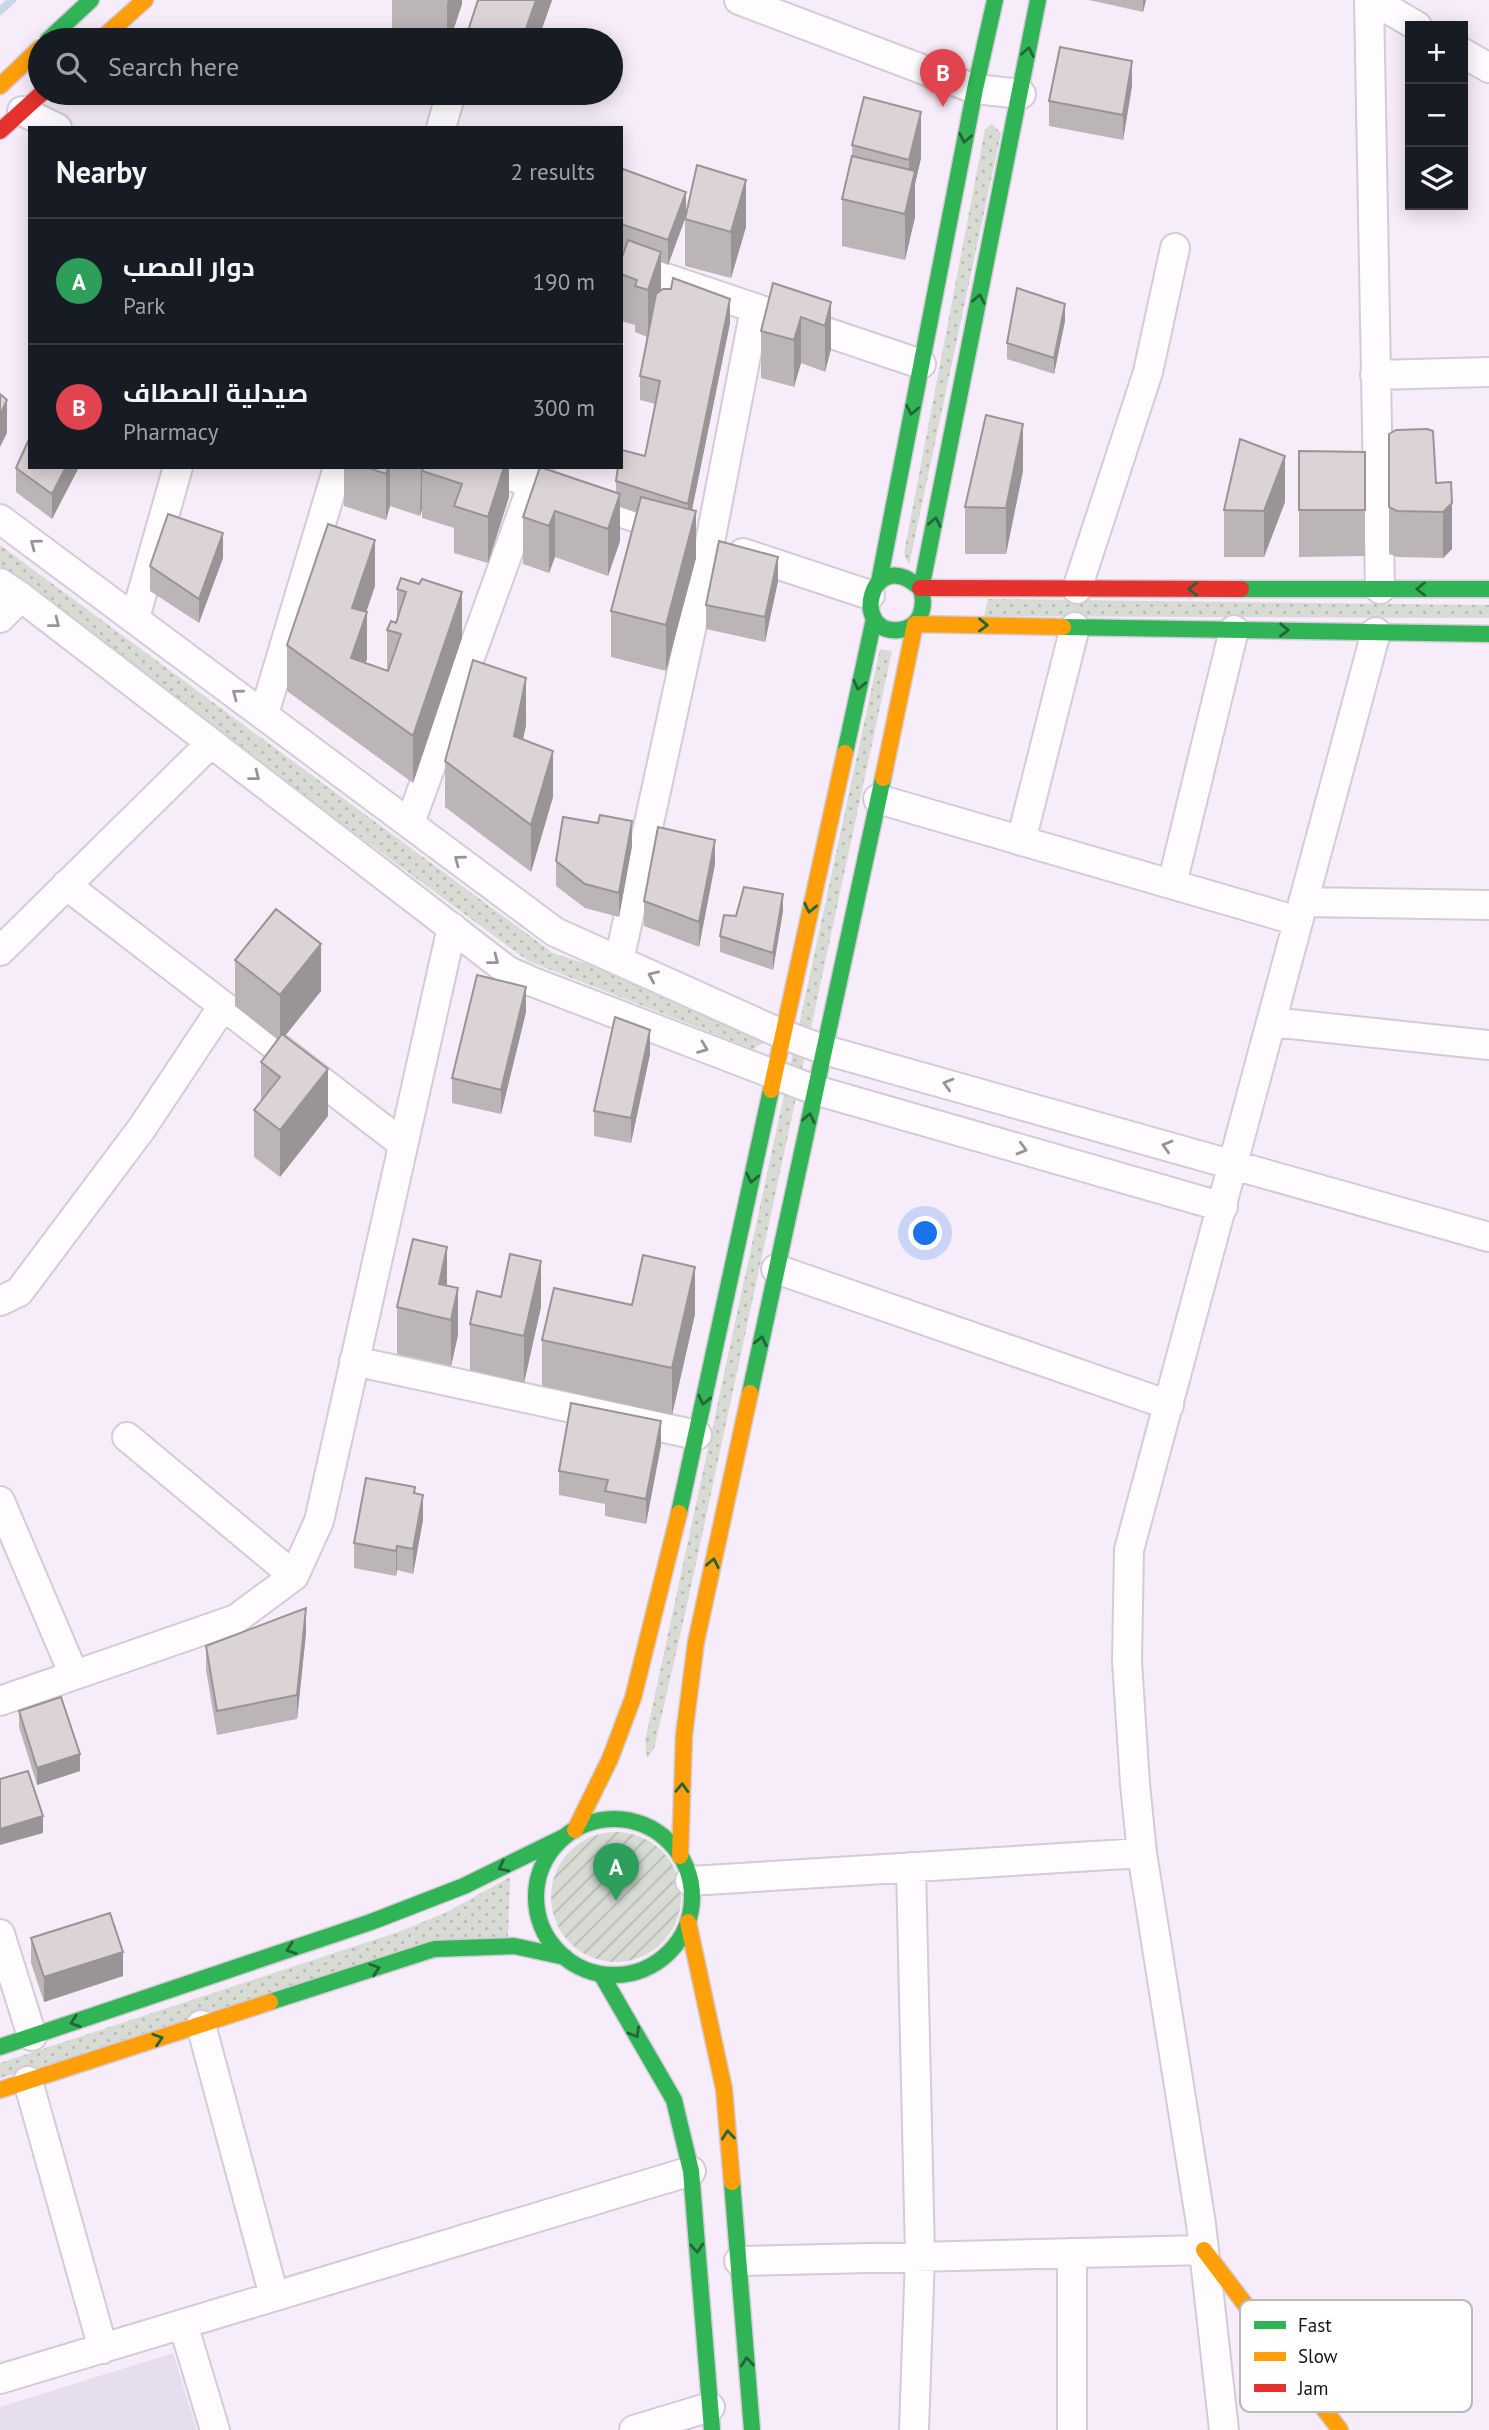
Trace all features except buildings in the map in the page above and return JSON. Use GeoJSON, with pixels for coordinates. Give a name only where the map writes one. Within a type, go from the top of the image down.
{"type":"FeatureCollection","features":[{"type":"Feature","properties":{"kind":"main road"},"geometry":{"type":"LineString","coordinates":[[61,28],[91,0]]}},
{"type":"Feature","properties":{"kind":"main road"},"geometry":{"type":"LineString","coordinates":[[114,28],[145,0]]}},
{"type":"Feature","properties":{"kind":"main road"},"geometry":{"type":"LineString","coordinates":[[996,0],[975,89],[874,598],[774,1076],[667,1567],[633,1698],[610,1759],[570,1833],[546,1858],[537,1884],[536,1897],[541,1924],[555,1947],[565,1957],[601,1974],[629,1973],[654,1964],[675,1946],[688,1922],[691,1909],[685,1869],[684,1735],[696,1642],[915,624],[924,608],[921,589],[1038,0]]}},
{"type":"Feature","properties":{"kind":"main road"},"geometry":{"type":"LineString","coordinates":[[0,86],[28,59]]}},
{"type":"Feature","properties":{"kind":"main road"},"geometry":{"type":"LineString","coordinates":[[0,131],[29,105]]}},
{"type":"Feature","properties":{"kind":"main road"},"geometry":{"type":"LineString","coordinates":[[1489,589],[921,589],[910,578],[902,575],[886,577],[874,598],[881,625],[898,631],[915,624],[1489,634]]}},
{"type":"Feature","properties":{"kind":"main road"},"geometry":{"type":"LineString","coordinates":[[0,2047],[371,1922],[464,1885],[570,1833],[603,1820],[633,1822],[660,1835],[685,1869]]}},
{"type":"Feature","properties":{"kind":"main road"},"geometry":{"type":"LineString","coordinates":[[688,1922],[724,2089],[752,2430]]}},
{"type":"Feature","properties":{"kind":"main road"},"geometry":{"type":"LineString","coordinates":[[0,2090],[434,1950],[514,1946],[565,1957]]}},
{"type":"Feature","properties":{"kind":"main road"},"geometry":{"type":"LineString","coordinates":[[601,1974],[674,2099],[691,2171],[711,2419]]}},
{"type":"Feature","properties":{"kind":"main road"},"geometry":{"type":"LineString","coordinates":[[1204,2250],[1242,2300]]}},
{"type":"Feature","properties":{"kind":"main road"},"geometry":{"type":"LineString","coordinates":[[1326,2412],[1340,2430]]}},
{"type":"Feature","properties":{"kind":"street"},"geometry":{"type":"LineString","coordinates":[[740,0],[975,89],[1021,93]]}},
{"type":"Feature","properties":{"kind":"street"},"geometry":{"type":"LineString","coordinates":[[1380,589],[1370,0],[1408,21]]}},
{"type":"Feature","properties":{"kind":"street"},"geometry":{"type":"LineString","coordinates":[[1468,56],[1489,68]]}},
{"type":"Feature","properties":{"kind":"street"},"geometry":{"type":"LineString","coordinates":[[35,105],[55,126]]}},
{"type":"Feature","properties":{"kind":"street"},"geometry":{"type":"LineString","coordinates":[[442,126],[448,105]]}},
{"type":"Feature","properties":{"kind":"street"},"geometry":{"type":"LineString","coordinates":[[1077,589],[1148,372],[1175,248]]}},
{"type":"Feature","properties":{"kind":"street"},"geometry":{"type":"LineString","coordinates":[[623,265],[921,364]]}},
{"type":"Feature","properties":{"kind":"street"},"geometry":{"type":"LineString","coordinates":[[619,961],[710,542],[755,309]]}},
{"type":"Feature","properties":{"kind":"street"},"geometry":{"type":"LineString","coordinates":[[1375,375],[1489,372]]}},
{"type":"Feature","properties":{"kind":"street"},"geometry":{"type":"LineString","coordinates":[[135,618],[177,469]]}},
{"type":"Feature","properties":{"kind":"street"},"geometry":{"type":"LineString","coordinates":[[264,714],[337,469]]}},
{"type":"Feature","properties":{"kind":"street"},"geometry":{"type":"LineString","coordinates":[[494,469],[536,476],[710,542],[874,598]]}},
{"type":"Feature","properties":{"kind":"street"},"geometry":{"type":"LineString","coordinates":[[410,823],[536,476]]}},
{"type":"Feature","properties":{"kind":"street"},"geometry":{"type":"LineString","coordinates":[[0,519],[555,932],[782,1034],[825,1050],[1489,1237]]}},
{"type":"Feature","properties":{"kind":"street"},"geometry":{"type":"LineString","coordinates":[[0,618],[11,590],[508,971],[815,1090],[1223,1207]]}},
{"type":"Feature","properties":{"kind":"street"},"geometry":{"type":"LineString","coordinates":[[1021,841],[1075,627]]}},
{"type":"Feature","properties":{"kind":"street"},"geometry":{"type":"LineString","coordinates":[[1172,884],[1234,630]]}},
{"type":"Feature","properties":{"kind":"street"},"geometry":{"type":"LineString","coordinates":[[1224,2430],[1204,2250],[1142,1853],[1127,1661],[1129,1550],[1376,632]]}},
{"type":"Feature","properties":{"kind":"street"},"geometry":{"type":"LineString","coordinates":[[0,951],[211,743]]}},
{"type":"Feature","properties":{"kind":"street"},"geometry":{"type":"LineString","coordinates":[[878,799],[1172,884],[1300,911],[1488,902]]}},
{"type":"Feature","properties":{"kind":"street"},"geometry":{"type":"LineString","coordinates":[[66,885],[403,1144]]}},
{"type":"Feature","properties":{"kind":"street"},"geometry":{"type":"LineString","coordinates":[[0,1701],[236,1619],[294,1576],[319,1521],[452,927]]}},
{"type":"Feature","properties":{"kind":"street"},"geometry":{"type":"LineString","coordinates":[[0,1301],[19,1292],[142,1128],[223,1006]]}},
{"type":"Feature","properties":{"kind":"street"},"geometry":{"type":"LineString","coordinates":[[1271,1022],[1489,1045]]}},
{"type":"Feature","properties":{"kind":"street"},"geometry":{"type":"LineString","coordinates":[[776,1269],[1169,1405]]}},
{"type":"Feature","properties":{"kind":"street"},"geometry":{"type":"LineString","coordinates":[[354,1361],[697,1435]]}},
{"type":"Feature","properties":{"kind":"street"},"geometry":{"type":"LineString","coordinates":[[127,1437],[294,1576]]}},
{"type":"Feature","properties":{"kind":"street"},"geometry":{"type":"LineString","coordinates":[[0,1502],[74,1675]]}},
{"type":"Feature","properties":{"kind":"street"},"geometry":{"type":"LineString","coordinates":[[685,1869],[911,1867],[1142,1853]]}},
{"type":"Feature","properties":{"kind":"street"},"geometry":{"type":"LineString","coordinates":[[911,1867],[920,2256],[914,2430]]}},
{"type":"Feature","properties":{"kind":"street"},"geometry":{"type":"LineString","coordinates":[[0,1934],[32,2036]]}},
{"type":"Feature","properties":{"kind":"street"},"geometry":{"type":"LineString","coordinates":[[201,2025],[274,2296]]}},
{"type":"Feature","properties":{"kind":"street"},"geometry":{"type":"LineString","coordinates":[[28,2081],[103,2348]]}},
{"type":"Feature","properties":{"kind":"street"},"geometry":{"type":"LineString","coordinates":[[0,2379],[691,2171]]}},
{"type":"Feature","properties":{"kind":"street"},"geometry":{"type":"LineString","coordinates":[[739,2261],[1204,2250]]}},
{"type":"Feature","properties":{"kind":"street"},"geometry":{"type":"LineString","coordinates":[[1048,2430],[1072,2423],[1072,2253]]}},
{"type":"Feature","properties":{"kind":"street"},"geometry":{"type":"LineString","coordinates":[[183,2324],[215,2430]]}},
{"type":"Feature","properties":{"kind":"street"},"geometry":{"type":"LineString","coordinates":[[634,2430],[711,2419]]}},
{"type":"Feature","properties":{"kind":"shaded area"},"geometry":{"type":"Polygon","coordinates":[[[992,124],[1001,133],[909,565],[904,553],[985,129],[992,124]]]}},
{"type":"Feature","properties":{"kind":"shaded area"},"geometry":{"type":"Polygon","coordinates":[[[0,545],[553,953],[762,1022],[763,1043],[753,1049],[528,961],[221,734],[0,566],[0,545]]]}},
{"type":"Feature","properties":{"kind":"shaded area"},"geometry":{"type":"Polygon","coordinates":[[[988,599],[1489,605],[1489,618],[984,616],[988,599]]]}},
{"type":"Feature","properties":{"kind":"shaded area"},"geometry":{"type":"Polygon","coordinates":[[[880,649],[892,651],[687,1605],[654,1749],[647,1758],[645,1741],[880,649]]]}},
{"type":"Feature","properties":{"kind":"shaded area"},"geometry":{"type":"Polygon","coordinates":[[[616,1832],[641,1837],[662,1851],[676,1872],[681,1897],[676,1922],[662,1943],[641,1957],[616,1962],[591,1957],[570,1943],[556,1922],[551,1897],[556,1872],[570,1851],[591,1837],[616,1832]]]}},
{"type":"Feature","properties":{"kind":"shaded area"},"geometry":{"type":"Polygon","coordinates":[[[510,1877],[508,1939],[0,2078],[0,2063],[401,1931],[447,1912],[510,1877]]]}},
{"type":"Feature","properties":{"kind":"shaded area"},"geometry":{"type":"Polygon","coordinates":[[[173,2353],[197,2430],[0,2430],[0,2407],[173,2353]]]}},
{"type":"Feature","properties":{"kind":"waterway"},"geometry":{"type":"LineString","coordinates":[[0,11],[12,0]]}},
{"type":"Feature","properties":{"kind":"traffic: fast"},"geometry":{"type":"LineString","coordinates":[[61,28],[91,0]]}},
{"type":"Feature","properties":{"kind":"traffic: fast"},"geometry":{"type":"LineString","coordinates":[[879,582],[975,89],[995,0]]}},
{"type":"Feature","properties":{"kind":"traffic: fast"},"geometry":{"type":"LineString","coordinates":[[920,588],[903,577],[889,576],[879,583],[872,594],[874,619],[884,628],[899,630],[917,621],[922,609],[921,589],[1038,0]]}},
{"type":"Feature","properties":{"kind":"traffic: fast"},"geometry":{"type":"LineString","coordinates":[[1241,589],[1489,589]]}},
{"type":"Feature","properties":{"kind":"traffic: fast"},"geometry":{"type":"LineString","coordinates":[[845,753],[874,619]]}},
{"type":"Feature","properties":{"kind":"traffic: fast"},"geometry":{"type":"LineString","coordinates":[[1063,627],[1489,634]]}},
{"type":"Feature","properties":{"kind":"traffic: fast"},"geometry":{"type":"LineString","coordinates":[[750,1393],[883,778]]}},
{"type":"Feature","properties":{"kind":"traffic: fast"},"geometry":{"type":"LineString","coordinates":[[679,1513],[771,1090]]}},
{"type":"Feature","properties":{"kind":"traffic: fast"},"geometry":{"type":"LineString","coordinates":[[614,1819],[644,1825],[669,1842],[686,1867],[692,1897],[686,1927],[669,1952],[644,1969],[614,1975],[584,1969],[559,1952],[542,1927],[536,1897],[542,1867],[559,1842],[584,1825],[614,1819]]}},
{"type":"Feature","properties":{"kind":"traffic: fast"},"geometry":{"type":"LineString","coordinates":[[0,2047],[371,1922],[464,1886],[564,1837]]}},
{"type":"Feature","properties":{"kind":"traffic: fast"},"geometry":{"type":"LineString","coordinates":[[270,2002],[434,1949],[514,1946],[565,1957]]}},
{"type":"Feature","properties":{"kind":"traffic: fast"},"geometry":{"type":"LineString","coordinates":[[601,1974],[674,2100],[691,2171],[712,2430]]}},
{"type":"Feature","properties":{"kind":"traffic: fast"},"geometry":{"type":"LineString","coordinates":[[732,2182],[752,2430]]}},
{"type":"Feature","properties":{"kind":"traffic: slow"},"geometry":{"type":"LineString","coordinates":[[114,28],[145,0]]}},
{"type":"Feature","properties":{"kind":"traffic: slow"},"geometry":{"type":"LineString","coordinates":[[0,86],[28,59]]}},
{"type":"Feature","properties":{"kind":"traffic: slow"},"geometry":{"type":"LineString","coordinates":[[883,778],[915,624],[1063,627]]}},
{"type":"Feature","properties":{"kind":"traffic: slow"},"geometry":{"type":"LineString","coordinates":[[771,1090],[845,753]]}},
{"type":"Feature","properties":{"kind":"traffic: slow"},"geometry":{"type":"LineString","coordinates":[[680,1856],[684,1735],[696,1642],[750,1393]]}},
{"type":"Feature","properties":{"kind":"traffic: slow"},"geometry":{"type":"LineString","coordinates":[[575,1830],[610,1759],[633,1698],[679,1513]]}},
{"type":"Feature","properties":{"kind":"traffic: slow"},"geometry":{"type":"LineString","coordinates":[[688,1922],[724,2089],[732,2182]]}},
{"type":"Feature","properties":{"kind":"traffic: slow"},"geometry":{"type":"LineString","coordinates":[[0,2090],[270,2002]]}},
{"type":"Feature","properties":{"kind":"traffic: slow"},"geometry":{"type":"LineString","coordinates":[[1204,2250],[1242,2300]]}},
{"type":"Feature","properties":{"kind":"traffic: slow"},"geometry":{"type":"LineString","coordinates":[[1326,2412],[1340,2430]]}},
{"type":"Feature","properties":{"kind":"traffic: jam"},"geometry":{"type":"LineString","coordinates":[[0,131],[29,105]]}},
{"type":"Feature","properties":{"kind":"traffic: jam"},"geometry":{"type":"LineString","coordinates":[[920,588],[1241,589]]}},
{"type":"Feature","properties":{"kind":"place","name":"صيدلية الصطاف"},"geometry":{"type":"Point","coordinates":[943,107]}},
{"type":"Feature","properties":{"kind":"place","name":"دوار المصب"},"geometry":{"type":"Point","coordinates":[616,1901]}}]}
